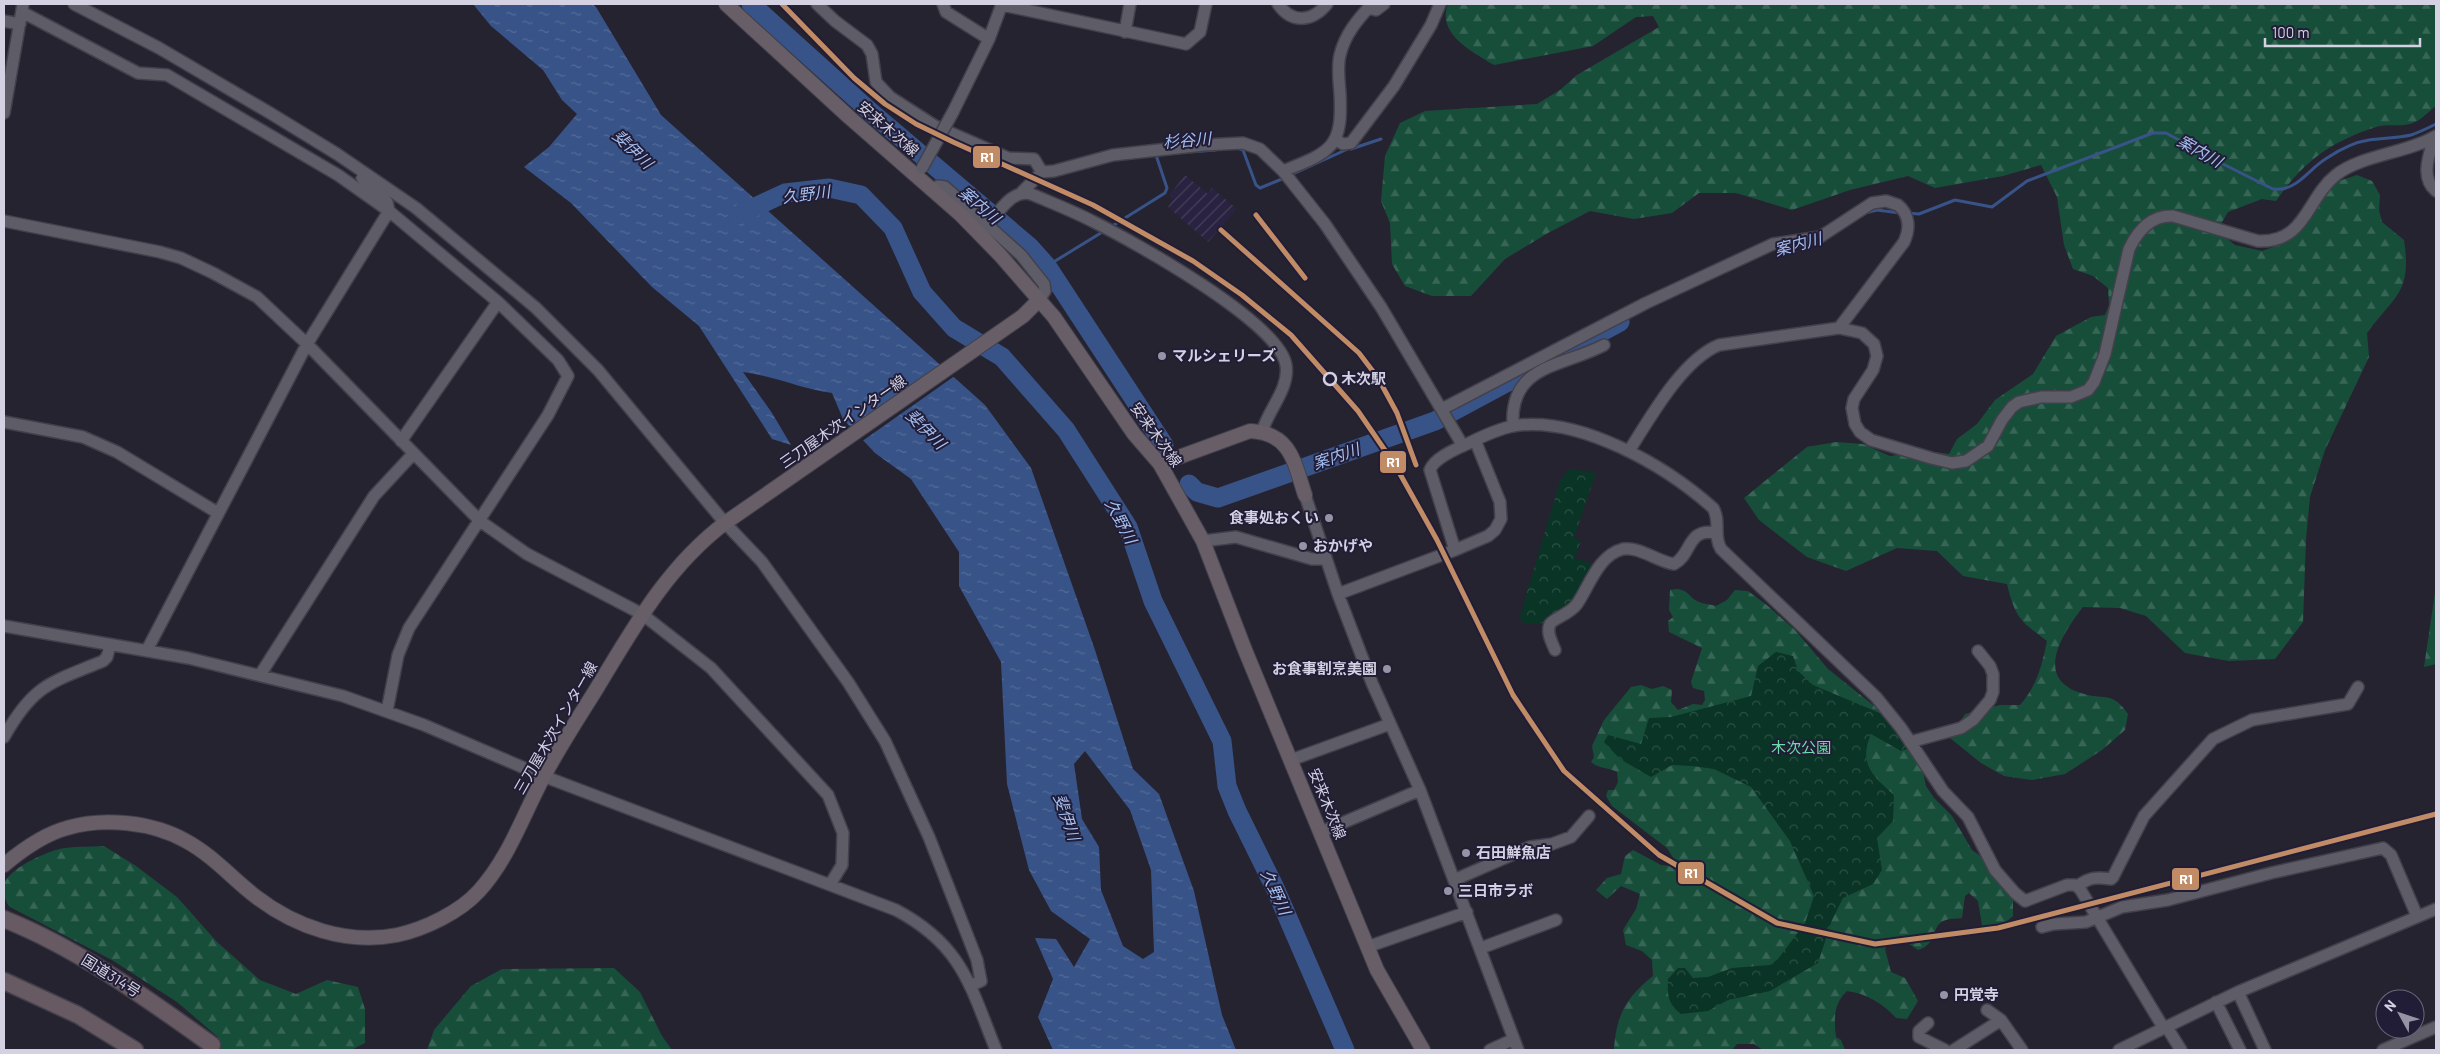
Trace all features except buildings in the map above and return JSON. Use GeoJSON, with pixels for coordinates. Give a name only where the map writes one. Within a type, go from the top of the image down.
{"type":"FeatureCollection","features":[{"type":"Feature","properties":{"kind":"highway","name":"国道314号"},"geometry":{"type":"LineString","coordinates":[[4,919],[104,971],[212,1045]]}},
{"type":"Feature","properties":{"kind":"highway"},"geometry":{"type":"LineString","coordinates":[[4,981],[78,1015],[135,1050]]}},
{"type":"Feature","properties":{"kind":"highway"},"geometry":{"type":"LineString","coordinates":[[4,991],[78,1024],[119,1050]]}},
{"type":"Feature","properties":{"kind":"main road","name":"安来木次線"},"geometry":{"type":"LineString","coordinates":[[726,4],[849,117],[920,172],[934,190],[1000,255],[1054,317],[1134,434],[1160,464],[1202,541],[1367,947],[1381,978],[1422,1050]]}},
{"type":"Feature","properties":{"kind":"main road","name":"三刀屋木次インター線"},"geometry":{"type":"LineString","coordinates":[[4,865],[25,848],[67,828],[97,824],[125,824],[156,828],[186,840],[213,859],[256,896],[308,928],[339,935],[366,937],[397,935],[452,912],[478,893],[497,868],[516,835],[544,776],[642,614],[692,550],[731,520],[1022,316],[1038,300]]}},
{"type":"Feature","properties":{"kind":"main road"},"geometry":{"type":"LineString","coordinates":[[1160,464],[1250,431],[1262,432],[1275,435],[1286,446],[1296,467],[1305,495]]}},
{"type":"Feature","properties":{"kind":"street"},"geometry":{"type":"LineString","coordinates":[[74,4],[159,48],[337,154],[416,208],[536,308],[598,370],[731,520],[828,653],[885,741],[929,838],[977,960],[981,982],[970,986]]}},
{"type":"Feature","properties":{"kind":"street"},"geometry":{"type":"LineString","coordinates":[[817,4],[835,21],[867,45],[872,54],[876,82],[890,97],[935,126],[980,146],[1008,158],[1034,159],[1042,172]]}},
{"type":"Feature","properties":{"kind":"street"},"geometry":{"type":"LineString","coordinates":[[943,4],[946,12],[989,39]]}},
{"type":"Feature","properties":{"kind":"street"},"geometry":{"type":"LineString","coordinates":[[920,172],[989,39],[1002,4],[1050,10],[1125,32],[1186,44],[1200,32],[1206,4]]}},
{"type":"Feature","properties":{"kind":"street"},"geometry":{"type":"LineString","coordinates":[[1125,32],[1130,4]]}},
{"type":"Feature","properties":{"kind":"street"},"geometry":{"type":"LineString","coordinates":[[1278,4],[1290,16],[1303,19],[1315,15],[1327,4]]}},
{"type":"Feature","properties":{"kind":"street"},"geometry":{"type":"LineString","coordinates":[[1283,171],[1321,154],[1336,140],[1340,124],[1338,74],[1340,52],[1348,33],[1370,6],[1376,10],[1384,4]]}},
{"type":"Feature","properties":{"kind":"street"},"geometry":{"type":"LineString","coordinates":[[1336,140],[1343,144],[1351,143],[1369,122],[1415,53],[1440,4]]}},
{"type":"Feature","properties":{"kind":"street"},"geometry":{"type":"LineString","coordinates":[[4,21],[22,13]]}},
{"type":"Feature","properties":{"kind":"street"},"geometry":{"type":"LineString","coordinates":[[4,113],[22,13]]}},
{"type":"Feature","properties":{"kind":"street"},"geometry":{"type":"LineString","coordinates":[[22,13],[138,73],[167,75],[338,174],[389,210],[498,302],[558,360],[568,376],[548,415],[409,628],[398,655],[387,710]]}},
{"type":"Feature","properties":{"kind":"street"},"geometry":{"type":"LineString","coordinates":[[2435,137],[2427,162],[2427,178],[2429,185],[2436,191]]}},
{"type":"Feature","properties":{"kind":"street"},"geometry":{"type":"LineString","coordinates":[[1629,451],[1660,401],[1698,358],[1710,348],[1719,345],[1838,328],[1862,333],[1871,340],[1876,350],[1876,363],[1854,399],[1852,408],[1855,424],[1860,432],[1871,440],[1931,458],[1952,463],[1966,461],[1988,446],[2002,420],[2012,407],[2019,402],[2042,397],[2071,398],[2088,390],[2094,382],[2105,354],[2129,249],[2134,238],[2147,224],[2163,216],[2173,216],[2258,241],[2271,242],[2285,236],[2297,227],[2310,210],[2322,189],[2344,170],[2435,137]]}},
{"type":"Feature","properties":{"kind":"street"},"geometry":{"type":"LineString","coordinates":[[993,219],[1015,195],[1022,192],[1042,172],[1054,171],[1113,155],[1243,143],[1260,149],[1283,171],[1325,224],[1381,307],[1463,446]]}},
{"type":"Feature","properties":{"kind":"street"},"geometry":{"type":"LineString","coordinates":[[147,650],[307,344],[389,210],[388,202],[337,154]]}},
{"type":"Feature","properties":{"kind":"street"},"geometry":{"type":"LineString","coordinates":[[934,190],[938,186],[945,187],[993,219],[1042,281],[1045,290],[1038,300]]}},
{"type":"Feature","properties":{"kind":"street"},"geometry":{"type":"LineString","coordinates":[[1022,192],[1094,222],[1188,275],[1250,318],[1267,334],[1282,352],[1287,368],[1284,384],[1262,432]]}},
{"type":"Feature","properties":{"kind":"street"},"geometry":{"type":"LineString","coordinates":[[1444,413],[1527,372],[1646,303],[1773,244],[1820,237],[1872,203],[1886,201],[1902,207],[1908,219],[1908,231],[1904,242],[1838,328]]}},
{"type":"Feature","properties":{"kind":"street"},"geometry":{"type":"LineString","coordinates":[[4,221],[160,252],[181,258],[257,296],[307,344],[480,521],[527,554],[642,614],[711,668],[828,795],[843,833],[842,865],[831,884]]}},
{"type":"Feature","properties":{"kind":"street"},"geometry":{"type":"LineString","coordinates":[[401,441],[498,302]]}},
{"type":"Feature","properties":{"kind":"street"},"geometry":{"type":"LineString","coordinates":[[1513,426],[1517,393],[1527,372],[1573,356],[1586,355],[1604,345]]}},
{"type":"Feature","properties":{"kind":"street"},"geometry":{"type":"LineString","coordinates":[[4,422],[83,437],[117,452],[218,513]]}},
{"type":"Feature","properties":{"kind":"street"},"geometry":{"type":"LineString","coordinates":[[1455,550],[1430,470],[1438,460],[1475,440],[1513,426],[1579,431],[1629,451],[1649,462],[1713,508],[1717,516],[1716,533],[1721,549],[1876,697],[1910,742],[1943,791],[1968,817],[1995,870],[2021,899],[2028,900],[2068,884],[2078,886],[2180,1050]]}},
{"type":"Feature","properties":{"kind":"street"},"geometry":{"type":"LineString","coordinates":[[1338,594],[1488,536],[1501,519],[1500,502],[1475,440]]}},
{"type":"Feature","properties":{"kind":"street"},"geometry":{"type":"LineString","coordinates":[[260,674],[374,496],[413,454]]}},
{"type":"Feature","properties":{"kind":"street"},"geometry":{"type":"LineString","coordinates":[[1305,495],[1338,594],[1390,724],[1420,790],[1516,1045],[1490,1050]]}},
{"type":"Feature","properties":{"kind":"street"},"geometry":{"type":"LineString","coordinates":[[1555,650],[1549,634],[1549,626],[1552,621],[1569,614],[1578,603],[1593,574],[1608,559],[1621,550],[1629,549],[1674,564],[1685,554],[1690,540],[1702,533],[1716,533]]}},
{"type":"Feature","properties":{"kind":"street"},"geometry":{"type":"LineString","coordinates":[[1202,541],[1236,537],[1312,559],[1326,559]]}},
{"type":"Feature","properties":{"kind":"street"},"geometry":{"type":"LineString","coordinates":[[4,626],[147,650],[260,674],[387,710],[544,776],[896,910],[925,926],[949,949],[970,986],[996,1050]]}},
{"type":"Feature","properties":{"kind":"street"},"geometry":{"type":"LineString","coordinates":[[4,737],[15,717],[35,693],[51,682],[104,661],[110,645]]}},
{"type":"Feature","properties":{"kind":"street"},"geometry":{"type":"LineString","coordinates":[[1910,742],[1961,728],[1973,720],[1990,700],[1993,692],[1993,674],[1990,666],[1978,651]]}},
{"type":"Feature","properties":{"kind":"street"},"geometry":{"type":"LineString","coordinates":[[2078,886],[2086,880],[2097,876],[2110,879],[2113,877],[2118,870],[2136,828],[2144,816],[2213,740],[2252,720],[2348,704],[2358,687]]}},
{"type":"Feature","properties":{"kind":"street"},"geometry":{"type":"LineString","coordinates":[[1291,760],[1390,724]]}},
{"type":"Feature","properties":{"kind":"street"},"geometry":{"type":"LineString","coordinates":[[1321,832],[1420,790]]}},
{"type":"Feature","properties":{"kind":"street"},"geometry":{"type":"LineString","coordinates":[[1454,880],[1530,847],[1552,844],[1571,837],[1589,816]]}},
{"type":"Feature","properties":{"kind":"street"},"geometry":{"type":"LineString","coordinates":[[2042,927],[2054,924],[2079,924],[2098,919],[2122,907],[2168,900],[2271,873],[2383,848],[2391,855],[2418,916]]}},
{"type":"Feature","properties":{"kind":"street"},"geometry":{"type":"LineString","coordinates":[[2119,1050],[2238,992],[2436,909]]}},
{"type":"Feature","properties":{"kind":"street"},"geometry":{"type":"LineString","coordinates":[[1367,947],[1467,912]]}},
{"type":"Feature","properties":{"kind":"street"},"geometry":{"type":"LineString","coordinates":[[1480,948],[1556,920]]}},
{"type":"Feature","properties":{"kind":"street"},"geometry":{"type":"LineString","coordinates":[[2238,992],[2265,1050]]}},
{"type":"Feature","properties":{"kind":"street"},"geometry":{"type":"LineString","coordinates":[[2216,1002],[2240,1050]]}},
{"type":"Feature","properties":{"kind":"street"},"geometry":{"type":"LineString","coordinates":[[1987,1010],[2001,1020],[2022,1050]]}},
{"type":"Feature","properties":{"kind":"street"},"geometry":{"type":"LineString","coordinates":[[1954,1050],[2001,1020]]}},
{"type":"Feature","properties":{"kind":"street"},"geometry":{"type":"LineString","coordinates":[[1928,1023],[1920,1032],[1920,1037],[1945,1050]]}},
{"type":"Feature","properties":{"kind":"street"},"geometry":{"type":"LineString","coordinates":[[2383,1050],[2436,1027]]}},
{"type":"Feature","properties":{"kind":"shaded area"},"geometry":{"type":"Polygon","coordinates":[[[1185,175],[1208,194],[1212,188],[1237,209],[1208,242],[1168,207],[1173,200],[1169,196],[1185,175]]]}},
{"type":"Feature","properties":{"kind":"green space"},"geometry":{"type":"Polygon","coordinates":[[[1448,4],[2436,4],[2436,106],[2411,124],[2376,127],[2332,146],[2308,164],[2286,187],[2276,201],[2262,199],[2228,212],[2221,224],[2226,238],[2235,245],[2262,251],[2287,242],[2301,229],[2316,206],[2336,182],[2357,175],[2372,181],[2380,195],[2379,210],[2382,222],[2404,240],[2406,272],[2403,283],[2393,301],[2367,333],[2369,357],[2325,450],[2310,497],[2306,539],[2303,622],[2275,659],[2229,661],[2185,653],[2146,616],[2120,608],[2083,607],[2060,643],[2055,667],[2059,678],[2068,687],[2084,694],[2113,699],[2117,702],[2128,714],[2125,730],[2102,750],[2065,774],[2032,780],[2004,776],[1981,763],[1950,738],[1965,714],[2000,705],[2020,705],[2035,683],[2047,641],[2030,628],[2020,617],[2013,604],[2007,584],[1963,576],[1937,551],[1897,548],[1846,571],[1807,557],[1759,520],[1744,498],[1807,447],[1836,442],[1863,444],[1890,456],[1927,451],[1949,454],[1957,439],[1977,424],[1995,400],[2033,374],[2056,336],[2091,317],[2105,315],[2109,305],[2108,288],[2093,276],[2073,269],[2064,245],[2057,197],[2041,165],[2003,176],[1935,188],[1908,176],[1850,190],[1792,210],[1736,193],[1699,193],[1672,213],[1634,219],[1590,211],[1505,259],[1471,296],[1432,296],[1405,286],[1392,264],[1390,223],[1381,201],[1385,156],[1400,123],[1425,111],[1537,104],[1560,90],[1577,75],[1659,27],[1653,16],[1636,17],[1593,46],[1494,65],[1467,48],[1452,33],[1447,24],[1448,4]]]}},
{"type":"Feature","properties":{"kind":"green space"},"geometry":{"type":"Polygon","coordinates":[[[1569,469],[1596,473],[1574,538],[1581,541],[1575,558],[1595,565],[1576,600],[1564,614],[1539,624],[1526,623],[1521,621],[1520,616],[1560,481],[1569,469]]]}},
{"type":"Feature","properties":{"kind":"green space"},"geometry":{"type":"Polygon","coordinates":[[[2436,586],[2436,664],[2424,667],[2436,586]]]}},
{"type":"Feature","properties":{"kind":"green space"},"geometry":{"type":"Polygon","coordinates":[[[1677,589],[1685,592],[1697,601],[1716,606],[1727,600],[1735,590],[1748,591],[1795,630],[1828,669],[1883,713],[1922,767],[1926,786],[1934,798],[1952,816],[1972,850],[1979,855],[2013,896],[2013,916],[1999,926],[1986,927],[1982,925],[1978,901],[1969,893],[1965,896],[1962,918],[1941,922],[1932,939],[1925,947],[1918,950],[1899,937],[1892,938],[1885,949],[1891,972],[1905,978],[1918,1001],[1907,1019],[1896,1018],[1874,1000],[1861,994],[1847,991],[1839,1001],[1835,1018],[1836,1037],[1841,1040],[1845,1050],[1763,1050],[1754,1044],[1737,1044],[1732,1050],[1614,1050],[1620,1017],[1629,1000],[1653,976],[1652,960],[1642,951],[1626,945],[1623,930],[1636,909],[1640,894],[1621,886],[1607,899],[1596,890],[1607,878],[1621,874],[1625,856],[1633,850],[1661,865],[1671,866],[1674,859],[1667,848],[1612,806],[1606,796],[1608,790],[1614,790],[1618,782],[1617,772],[1597,766],[1591,762],[1594,757],[1592,746],[1604,720],[1631,687],[1641,685],[1652,689],[1663,686],[1672,690],[1671,702],[1678,710],[1693,704],[1702,705],[1705,700],[1704,691],[1693,688],[1691,682],[1702,648],[1669,632],[1668,621],[1673,617],[1669,610],[1670,590],[1677,589]]]}},
{"type":"Feature","properties":{"kind":"green space","name":"木次公園"},"geometry":{"type":"Polygon","coordinates":[[[1776,652],[1793,656],[1798,671],[1813,685],[1882,714],[1908,749],[1901,751],[1871,734],[1867,744],[1866,754],[1870,769],[1894,795],[1893,821],[1877,838],[1882,870],[1873,884],[1843,898],[1832,920],[1818,963],[1770,991],[1728,1000],[1708,1011],[1681,1014],[1673,1007],[1669,999],[1668,990],[1668,979],[1678,968],[1685,968],[1693,978],[1708,977],[1732,968],[1770,965],[1778,959],[1805,923],[1814,896],[1790,841],[1751,787],[1714,769],[1692,766],[1672,765],[1651,777],[1620,759],[1604,742],[1608,735],[1641,744],[1649,718],[1671,717],[1751,696],[1758,666],[1776,652]]]}},
{"type":"Feature","properties":{"kind":"green space"},"geometry":{"type":"Polygon","coordinates":[[[104,846],[136,866],[177,897],[217,942],[260,980],[296,994],[327,980],[358,987],[365,1009],[365,1043],[351,1050],[212,1050],[218,1037],[177,1002],[112,960],[10,907],[8,904],[4,892],[5,882],[9,876],[23,865],[58,849],[104,846]]]}},
{"type":"Feature","properties":{"kind":"green space"},"geometry":{"type":"Polygon","coordinates":[[[614,968],[640,992],[662,1036],[672,1050],[427,1050],[434,1030],[471,986],[502,969],[614,968]]]}},
{"type":"Feature","properties":{"kind":"water","name":"斐伊川"},"geometry":{"type":"Polygon","coordinates":[[[473,4],[592,4],[596,7],[661,115],[985,405],[1031,468],[1095,650],[1133,769],[1159,794],[1194,891],[1222,1015],[1236,1050],[1053,1050],[1038,1017],[1053,979],[1035,938],[1056,939],[1074,967],[1090,939],[1051,911],[1029,870],[1007,784],[1001,662],[959,586],[959,552],[911,479],[875,453],[843,419],[832,393],[743,372],[772,413],[791,445],[772,439],[699,326],[652,287],[571,203],[524,167],[549,147],[577,114],[562,100],[543,70],[491,26],[473,4]],[[1085,751],[1074,764],[1082,819],[1099,847],[1101,890],[1123,946],[1143,959],[1154,952],[1151,870],[1130,810],[1085,751]]]}},
{"type":"Feature","properties":{"kind":"pier"},"geometry":{"type":"Polygon","coordinates":[[[943,364],[956,375],[861,442],[849,429],[943,364]]]}},
{"type":"Feature","properties":{"kind":"waterway","name":"案内川"},"geometry":{"type":"LineString","coordinates":[[751,4],[872,113],[1030,247],[1047,266],[1164,445]]}},
{"type":"Feature","properties":{"kind":"waterway","name":"案内川"},"geometry":{"type":"LineString","coordinates":[[1907,213],[1919,214],[1955,200],[1992,207],[2027,181],[2153,133],[2166,133],[2273,189],[2281,189],[2296,183],[2320,163],[2347,147],[2369,140],[2411,135],[2436,124]]}},
{"type":"Feature","properties":{"kind":"waterway"},"geometry":{"type":"LineString","coordinates":[[1351,149],[1381,139]]}},
{"type":"Feature","properties":{"kind":"waterway","name":"杉谷川"},"geometry":{"type":"LineString","coordinates":[[1293,174],[1352,147]]}},
{"type":"Feature","properties":{"kind":"waterway","name":"杉谷川"},"geometry":{"type":"LineString","coordinates":[[1237,148],[1243,150],[1256,185],[1260,188],[1282,179]]}},
{"type":"Feature","properties":{"kind":"waterway","name":"杉谷川"},"geometry":{"type":"LineString","coordinates":[[1190,152],[1216,150]]}},
{"type":"Feature","properties":{"kind":"waterway","name":"杉谷川"},"geometry":{"type":"LineString","coordinates":[[1109,228],[1165,193],[1167,188],[1156,155],[1159,155]]}},
{"type":"Feature","properties":{"kind":"waterway","name":"久野川"},"geometry":{"type":"LineString","coordinates":[[738,215],[785,193],[829,188],[861,195],[893,228],[922,292],[954,328],[1002,357],[1066,430],[1128,527],[1153,601],[1222,741],[1227,786],[1237,811],[1275,888],[1345,1050]]}},
{"type":"Feature","properties":{"kind":"waterway","name":"案内川"},"geometry":{"type":"LineString","coordinates":[[1865,213],[1877,210],[1900,213]]}},
{"type":"Feature","properties":{"kind":"waterway","name":"杉谷川"},"geometry":{"type":"LineString","coordinates":[[1047,266],[1104,231]]}},
{"type":"Feature","properties":{"kind":"waterway","name":"案内川"},"geometry":{"type":"LineString","coordinates":[[1189,484],[1197,492],[1218,498],[1435,421],[1620,322]]}},
{"type":"Feature","properties":{"kind":"transit line","name":"R1"},"geometry":{"type":"LineString","coordinates":[[782,4],[854,78],[885,104],[916,124],[953,142],[1093,205],[1193,261],[1242,295],[1291,335],[1358,411],[1395,465],[1437,540],[1513,695],[1564,771],[1659,855],[1777,923],[1875,944],[1998,928],[2436,814]]}},
{"type":"Feature","properties":{"kind":"transit line","name":"R1"},"geometry":{"type":"LineString","coordinates":[[1256,215],[1305,278]]}},
{"type":"Feature","properties":{"kind":"transit line","name":"R1"},"geometry":{"type":"LineString","coordinates":[[1221,230],[1359,353],[1378,378],[1397,413],[1416,465]]}},
{"type":"Feature","properties":{"kind":"place","name":"マルシェリーズ"},"geometry":{"type":"Point","coordinates":[1162,356]}},
{"type":"Feature","properties":{"kind":"place","name":"木次駅"},"geometry":{"type":"Point","coordinates":[1330,379]}},
{"type":"Feature","properties":{"kind":"place","name":"食事処おくい"},"geometry":{"type":"Point","coordinates":[1329,518]}},
{"type":"Feature","properties":{"kind":"place","name":"おかげや"},"geometry":{"type":"Point","coordinates":[1303,546]}},
{"type":"Feature","properties":{"kind":"place","name":"お食事割烹美園"},"geometry":{"type":"Point","coordinates":[1387,669]}},
{"type":"Feature","properties":{"kind":"place","name":"石田鮮魚店"},"geometry":{"type":"Point","coordinates":[1466,853]}},
{"type":"Feature","properties":{"kind":"place","name":"三日市ラボ"},"geometry":{"type":"Point","coordinates":[1448,891]}},
{"type":"Feature","properties":{"kind":"place","name":"円覚寺"},"geometry":{"type":"Point","coordinates":[1944,995]}}]}
